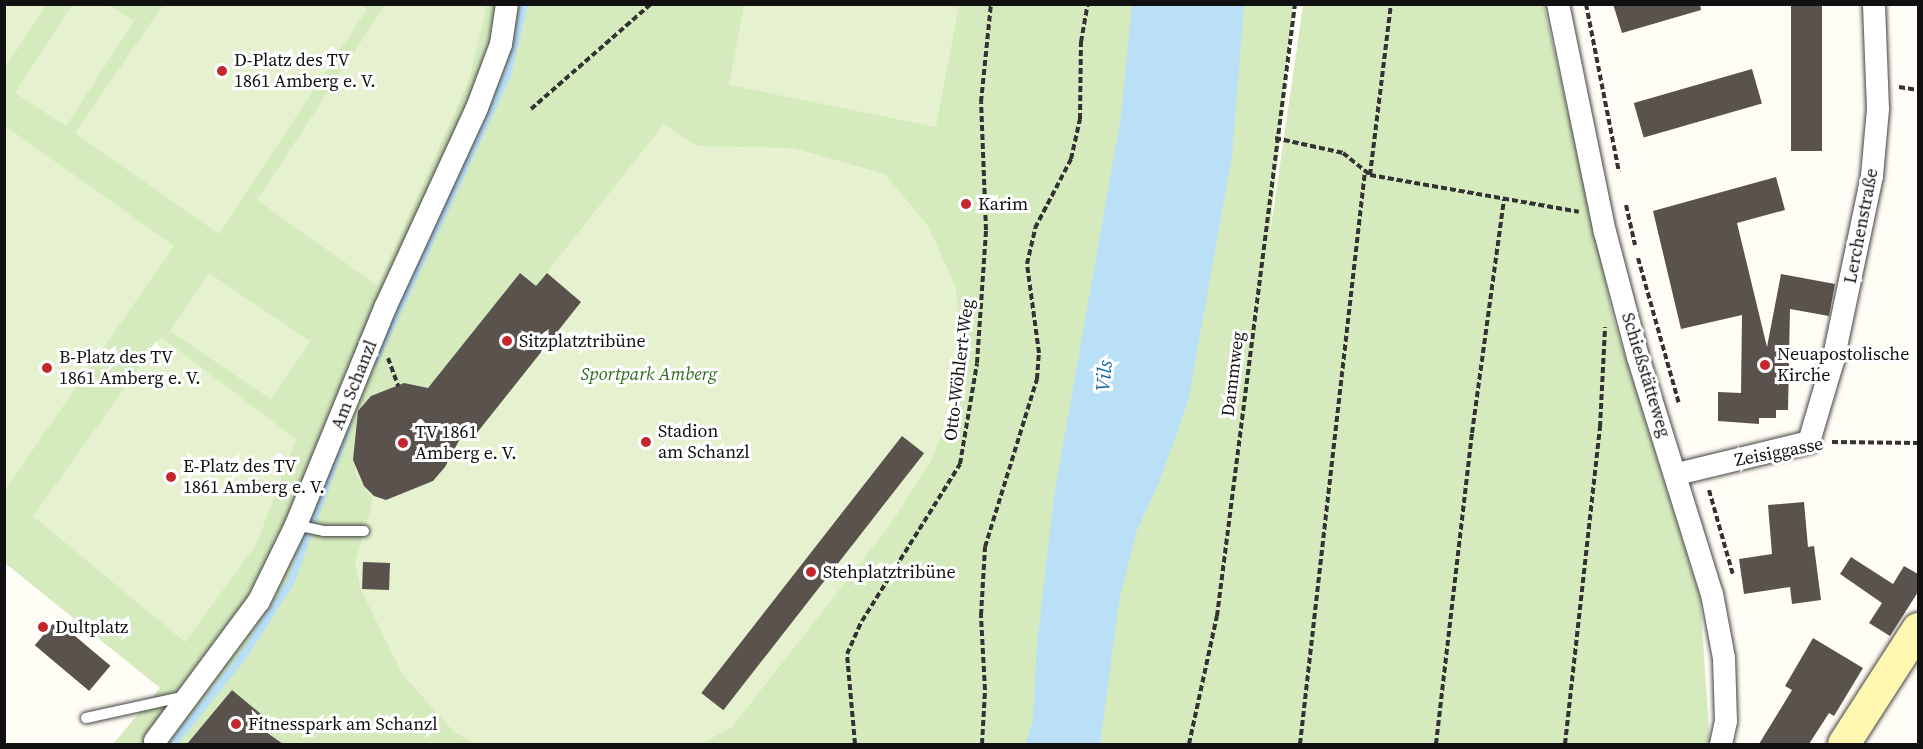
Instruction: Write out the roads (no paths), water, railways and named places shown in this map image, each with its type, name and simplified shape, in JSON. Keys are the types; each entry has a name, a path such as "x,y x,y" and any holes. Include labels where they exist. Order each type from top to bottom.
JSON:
{"main road":[{"path":"1844,744 1918,629"}],"street":[{"name":"Am Schanzl","path":"155,741 259,601 296,525 385,308 477,108 501,44 507,4"},
{"name":"Schießstätteweg","path":"1558,4 1608,243 1638,357 1677,474 1713,594 1724,658 1726,721 1721,744"},
{"name":"Lerchenstraße","path":"1809,442 1835,350 1872,176 1878,109 1879,40 1874,4"},
{"name":"Zeisiggasse","path":"1677,474 1809,442"}],"lane":[{"path":"296,525 324,531 364,531"},
{"path":"86,718 191,694"}],"water":[{"name":"Vils","path":"1132,5 1244,5 1232,156 1188,402 1158,485 1137,530 1120,596 1100,744 1026,744 1033,719 1037,643 1054,496 1121,116"}],"waterway":[{"path":"374,362 507,76 524,4"},
{"path":"173,744 245,653 291,581 347,428"}],"place":[{"name":"D-Platz des TV 1861 Amberg e. V.","path":"222,71"},
{"name":"Karim","path":"966,204"},
{"name":"Sitzplatztribüne","path":"507,341"},
{"name":"Neuapostolische Kirche","path":"1765,365"},
{"name":"B-Platz des TV 1861 Amberg e. V.","path":"47,368"},
{"name":"Stadion am Schanzl","path":"646,442"},
{"name":"TV 1861 Amberg e. V.","path":"403,443"},
{"name":"E-Platz des TV 1861 Amberg e. V.","path":"171,477"},
{"name":"Stehplatztribüne","path":"811,572"},
{"name":"Dultplatz","path":"43,627"},
{"name":"Fitnesspark am Schanzl","path":"236,724"}],"park label":[{"name":"Sportpark Amberg","path":"649,374"}]}
